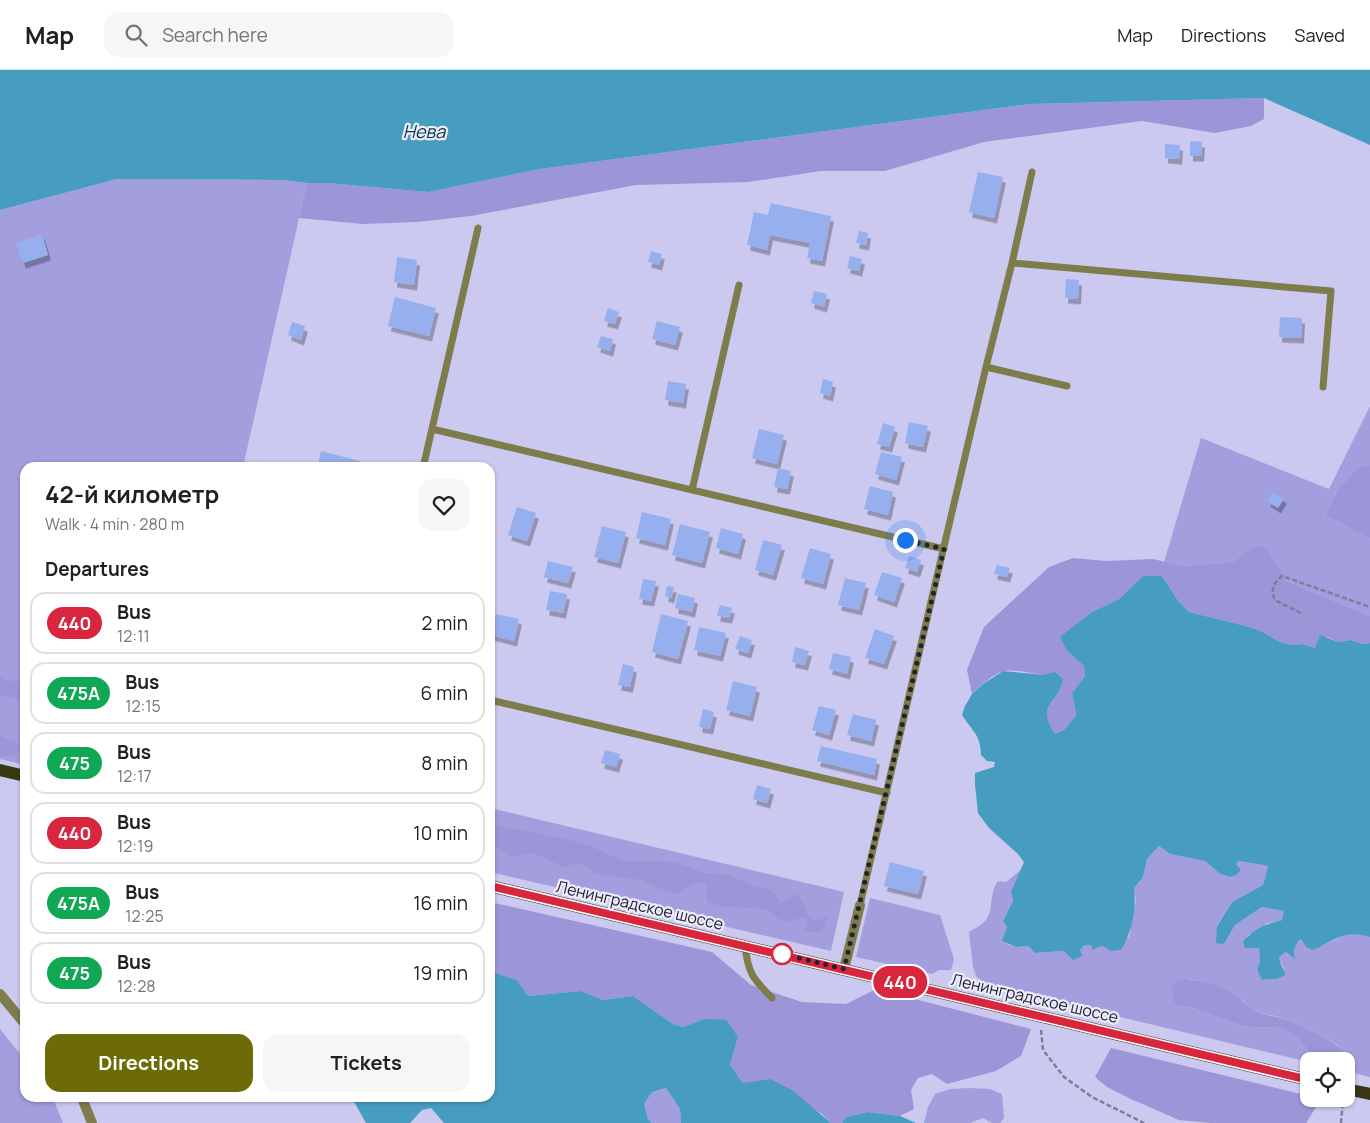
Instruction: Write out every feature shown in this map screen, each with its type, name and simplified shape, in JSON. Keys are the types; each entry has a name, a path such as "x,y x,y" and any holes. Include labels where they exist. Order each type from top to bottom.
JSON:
{"main road":[{"path":"0,770 20,775"},
{"name":"Ленинградское шоссе","path":"495,887 1300,1078"},
{"path":"1355,1091 1370,1094"}],"street":[{"path":"844,969 860,905"},
{"path":"0,994 20,1018"},
{"path":"84,1102 92,1123"}],"lane":[{"path":"860,905 1032,172"},
{"path":"424,462 478,228"},
{"path":"1012,262 1331,291 1323,387"},
{"path":"692,490 739,285"},
{"path":"986,367 1067,386"},
{"path":"432,429 944,549"},
{"path":"495,701 887,793"},
{"path":"745,946 747,963 754,980 772,998"}],"path":[{"path":"1301,612 1275,600 1272,594 1274,583 1282,576 1370,607"},
{"path":"1039,1016 1043,1050 1064,1077 1092,1098 1144,1123"},
{"path":"1341,1123 1343,1107"}],"shaded area":[{"path":"1264,98 1264,119 1251,126 1215,133 1142,121 984,142 885,171 821,171 748,182 636,185 471,216 417,222 363,224 299,218 307,183 428,192 540,169 1030,104"},
{"path":"117,179 282,180 307,183 244,462 20,462 20,764 0,759 0,210"},
{"path":"1370,406 1370,465 1357,468 1338,490 1325,515 1370,539 1370,616 1286,581 1251,549 1232,562 1181,566 1164,562 1201,438 1329,489"},
{"path":"1370,465 1370,539 1325,515 1338,490 1357,468"},
{"path":"1265,546 1286,581 1370,616 1370,643 1362,644 1351,640 1338,642 1327,637 1315,648 1303,644 1290,645 1246,626 1189,612 1179,602 1162,576 1143,576 1119,599 1092,612 1068,652 1084,666 1085,676 1072,693 1076,715 1064,730 1055,734 1047,716 1050,705 1061,688 1063,679 1009,670 991,677 972,694 967,670 984,627 1049,567 1073,558 1106,561 1153,559 1182,566 1232,562 1251,549"},
{"path":"0,677 8,681 20,680 20,699 0,695"},
{"path":"0,736 15,742 20,747 20,751 13,756 0,757"},
{"path":"495,809 844,892 831,951 495,873"},
{"path":"495,825 569,840 592,847 624,861 675,862 705,873 729,875 752,885 772,890 781,902 799,894 808,915 816,921 827,917 826,925 820,932 808,932 805,930 808,923 803,917 791,921 783,921 767,909 720,906 707,902 706,883 695,883 678,894 657,888 643,880 595,874 581,863 561,867 534,853 512,856 495,847"},
{"path":"1159,846 1170,854 1205,861 1219,873 1239,861 1268,866 1263,885 1232,902 1217,925 1224,944 1235,925 1262,907 1285,911 1282,920 1268,923 1247,936 1254,948 1259,948 1260,961 1257,970 1263,980 1277,979 1284,968 1279,957 1286,952 1295,958 1294,950 1301,939 1306,947 1321,946 1350,934 1370,937 1370,1077 1355,1073 1355,1052 1342,1052 1339,1046 1312,1031 1276,1016 1256,1011 1243,1000 1191,979 1177,1006 1196,1009 1241,1025 1285,1030 1298,1038 1308,1052 1300,1052 1300,1060 986,985 976,976 973,967 969,932 986,920 990,911 993,890 998,881 1006,882 1023,868 1011,892 1013,902 1003,921 1007,927 1007,944 1016,947 1028,946 1035,953 1080,950 1089,945 1113,944 1129,937 1136,901 1134,888 1143,877 1147,859"},
{"path":"870,898 940,915 954,959 951,970 939,970 932,974 856,957"},
{"path":"495,903 712,952 751,985 802,1002 846,1004 876,989 1031,1029 1021,1056 996,1071 947,1084 932,1074 918,1078 911,1090 914,1109 900,1116 868,1112 846,1117 842,1123 831,1123 821,1113 743,1083 730,1065 738,1037 704,1019 683,1027 673,1024 633,996 603,1000 581,991 528,996 517,980 495,973"},
{"path":"1179,979 1207,983 1222,988 1237,996 1258,1012 1286,1020 1320,1035 1339,1047 1342,1052 1308,1052 1298,1038 1285,1030 1232,1023 1196,1009 1177,1006 1173,999 1172,985"},
{"path":"0,1029 20,1054 20,1102 55,1102 63,1123 0,1123"},
{"path":"1111,1048 1300,1094 1300,1107 1316,1107 1306,1123 1211,1123 1179,1120 1107,1087 1095,1077"},
{"path":"666,1088 680,1109 681,1123 652,1123 648,1119 644,1104 652,1092"},
{"path":"950,1089 990,1089 1002,1094 1004,1118 1000,1123 992,1123 983,1118 970,1123 924,1123 928,1107 935,1094"}],"water":[{"name":"Нева","path":"0,70 1370,70 1370,145 1264,98 1030,104 540,169 428,192 282,180 117,179 0,210"},
{"path":"1143,576 1162,576 1179,602 1189,612 1246,626 1290,645 1303,644 1315,648 1320,635 1338,642 1351,640 1362,644 1370,643 1370,937 1353,934 1346,935 1313,950 1306,947 1301,939 1294,950 1295,959 1286,952 1279,957 1285,975 1277,979 1262,980 1257,970 1260,961 1259,948 1245,948 1243,942 1261,927 1282,920 1284,911 1262,907 1235,925 1224,944 1216,943 1217,926 1232,902 1263,885 1268,866 1239,861 1236,864 1241,870 1236,875 1230,877 1219,873 1205,861 1170,854 1159,846 1147,859 1143,877 1134,888 1133,920 1121,950 1110,951 1102,946 1093,950 1091,945 1084,946 1080,950 1082,956 1073,960 1064,951 1035,953 1028,946 1016,947 1002,941 1007,927 1003,921 1013,902 1011,892 1024,862 1018,854 989,828 978,813 975,773 994,767 995,762 987,761 981,755 978,738 962,715 965,706 972,694 1003,671 1044,675 1055,672 1063,679 1061,688 1050,705 1047,716 1055,734 1064,730 1076,715 1072,693 1085,676 1084,666 1068,652 1060,637 1092,612 1119,599"},
{"path":"495,973 517,980 528,996 581,991 603,1000 633,996 673,1024 683,1027 704,1019 726,1020 738,1037 730,1065 743,1083 770,1079 792,1090 831,1123 681,1123 680,1109 666,1088 652,1092 644,1104 648,1119 652,1123 444,1123 431,1108 422,1110 410,1123 366,1123 354,1102 495,1102"},
{"path":"868,1112 900,1116 916,1123 842,1123 846,1117"}],"building":[{"path":"1190,141 1202,142 1201,156 1190,156"},
{"path":"1165,144 1180,145 1179,159 1165,158"},
{"path":"978,172 1003,177 994,218 969,212"},
{"path":"771,203 831,216 822,261 807,258 810,243 770,235 767,250 747,245 754,212 768,215"},
{"path":"859,231 868,233 866,245 856,243"},
{"path":"42,234 48,255 23,263 16,243"},
{"path":"651,251 662,254 659,265 648,262"},
{"path":"850,256 862,259 859,271 847,268"},
{"path":"397,257 417,260 414,285 394,282"},
{"path":"1066,279 1079,280 1078,299 1065,298"},
{"path":"814,291 827,294 824,307 811,303"},
{"path":"395,297 436,308 429,336 388,326"},
{"path":"608,308 619,312 615,324 604,321"},
{"path":"1280,317 1302,318 1301,338 1279,337"},
{"path":"657,321 680,327 675,345 652,339"},
{"path":"292,322 305,326 301,340 288,335"},
{"path":"601,336 613,339 610,351 597,347"},
{"path":"823,379 833,382 830,396 820,393"},
{"path":"668,381 686,384 683,403 665,400"},
{"path":"909,422 928,426 923,447 905,443"},
{"path":"883,423 895,427 889,447 877,444"},
{"path":"759,429 784,435 777,464 752,458"},
{"path":"321,451 360,461 360,462 318,462"},
{"path":"881,452 902,457 896,480 875,474"},
{"path":"778,468 791,471 787,489 774,487"},
{"path":"870,486 893,492 888,515 864,509"},
{"path":"1273,492 1284,498 1278,508 1267,501"},
{"path":"517,507 536,513 527,541 508,535"},
{"path":"642,512 671,519 665,545 636,538"},
{"path":"680,524 710,532 702,563 672,555"},
{"path":"602,526 626,532 618,563 594,557"},
{"path":"721,528 743,534 738,554 716,548"},
{"path":"763,540 782,545 773,575 755,570"},
{"path":"810,548 831,554 823,584 801,578"},
{"path":"909,556 921,560 917,572 905,568"},
{"path":"548,561 573,567 568,583 544,577"},
{"path":"997,565 1010,568 1007,577 994,574"},
{"path":"882,572 902,578 894,602 874,595"},
{"path":"845,578 866,583 859,610 838,605"},
{"path":"643,579 656,581 651,601 639,599"},
{"path":"667,586 674,587 671,598 665,596"},
{"path":"550,591 567,594 563,613 546,610"},
{"path":"678,594 695,598 692,612 675,608"},
{"path":"720,605 732,608 729,618 717,616"},
{"path":"496,614 519,619 514,641 495,636"},
{"path":"661,614 688,621 678,659 652,652"},
{"path":"699,627 726,633 720,656 694,650"},
{"path":"875,629 894,636 884,664 865,658"},
{"path":"740,636 752,640 748,653 735,649"},
{"path":"795,647 809,651 805,665 792,662"},
{"path":"833,653 851,657 847,674 829,669"},
{"path":"623,664 634,667 630,687 618,685"},
{"path":"733,681 757,687 750,716 726,710"},
{"path":"819,706 836,710 829,735 812,730"},
{"path":"703,709 714,712 710,729 699,727"},
{"path":"853,714 876,720 871,741 847,735"},
{"path":"821,746 877,759 874,775 817,761"},
{"path":"605,750 620,754 616,767 601,763"},
{"path":"757,785 771,789 767,803 753,799"},
{"path":"890,862 924,871 918,894 884,886"}],"bus line":[{"name":"440","path":"495,887 1300,1078"}],"route":[{"path":"782,954 844,969 944,549 905,540"}]}
